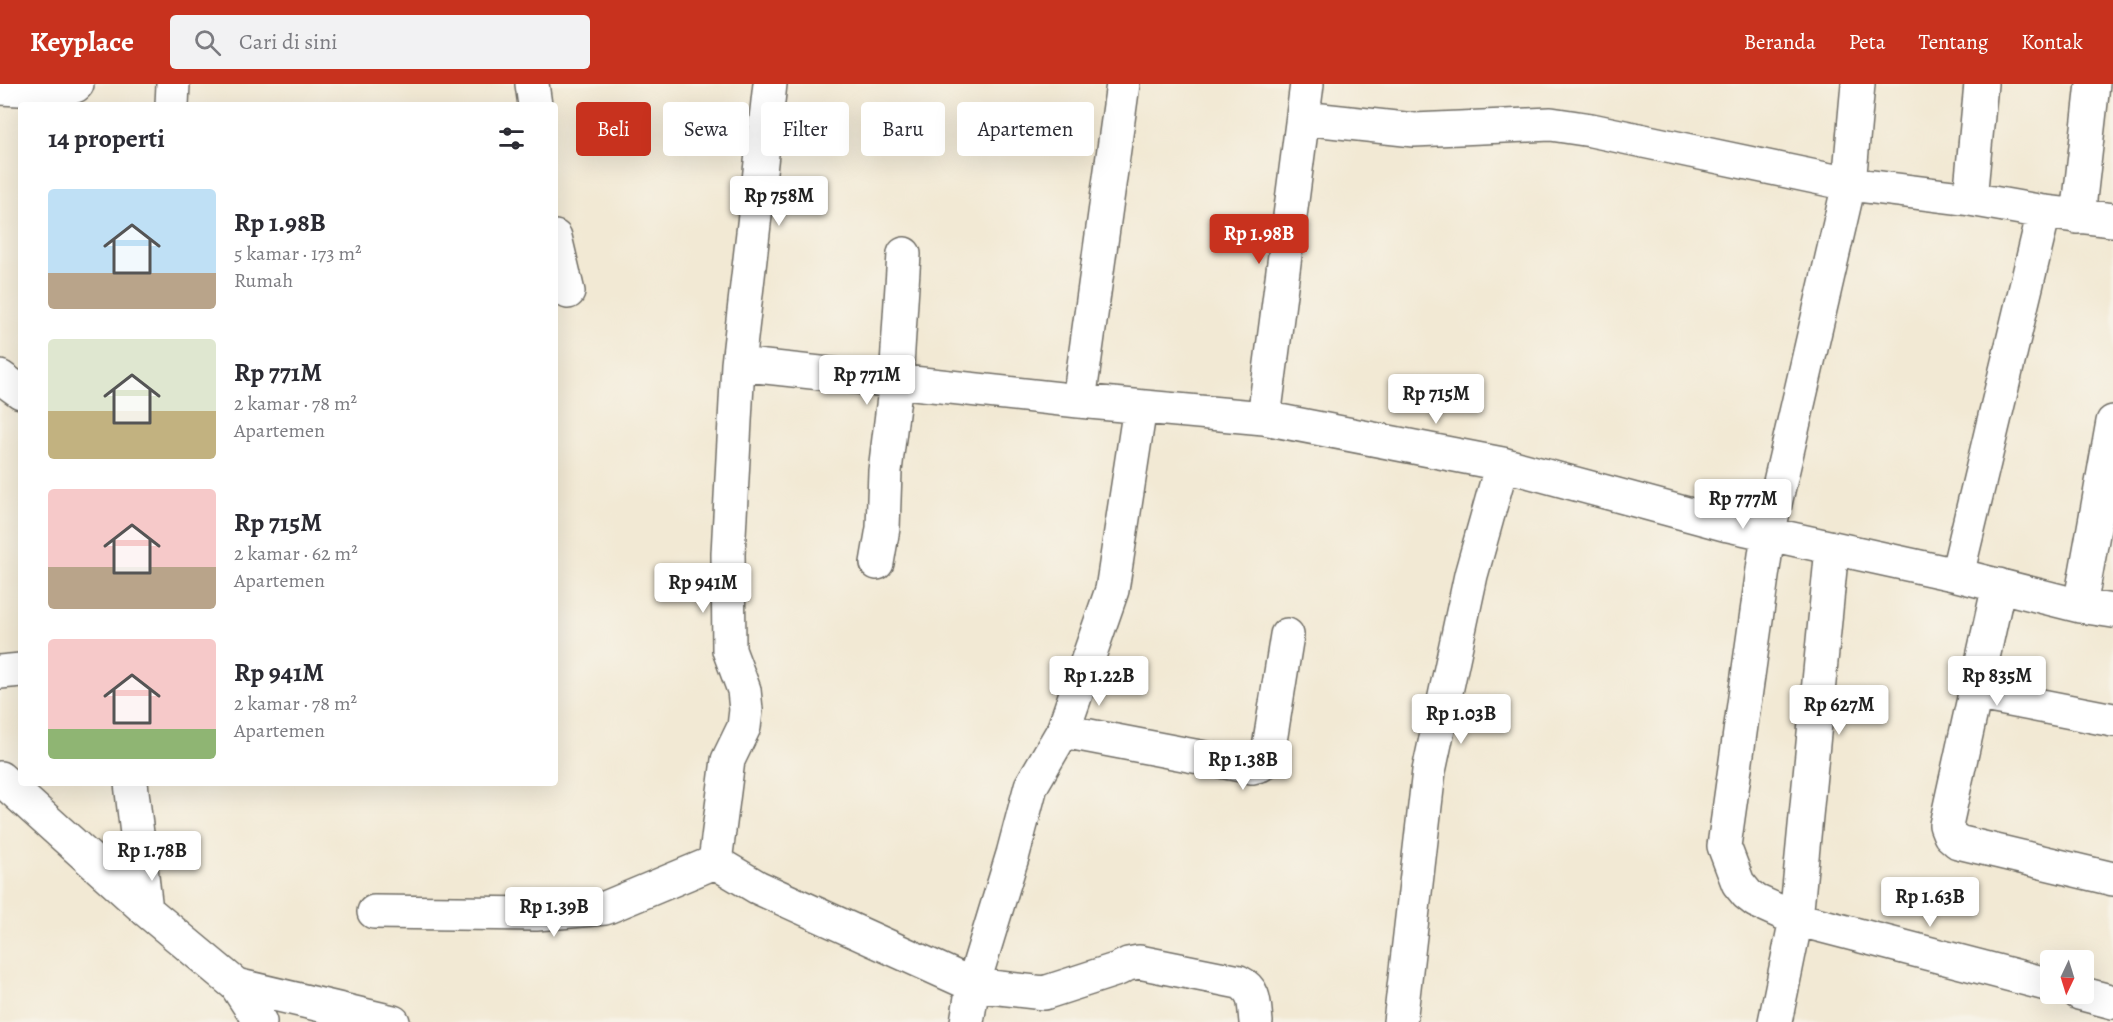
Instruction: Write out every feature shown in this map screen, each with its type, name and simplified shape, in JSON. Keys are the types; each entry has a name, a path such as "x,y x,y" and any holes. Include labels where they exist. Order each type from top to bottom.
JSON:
{"street":[{"path":"0,88 59,91 77,84"},
{"path":"172,84 172,102"},
{"path":"532,84 535,102"},
{"path":"715,862 728,760 744,727 746,710 744,690 729,650 728,554 738,364 770,84"},
{"path":"1079,402 1123,84"},
{"path":"1264,418 1307,84"},
{"path":"1858,84 1849,184 1768,534 1724,846 1738,883 1747,894 1756,901 1796,919 2040,983"},
{"path":"1970,199 1981,84"},
{"path":"2078,217 2093,84"},
{"path":"1303,118 1414,130 1551,124 1591,130 1849,184 2113,220"},
{"path":"1958,575 2044,212"},
{"path":"558,250 568,292"},
{"path":"877,563 883,528 885,471 896,381 904,254"},
{"path":"738,364 1079,402 1264,418 1502,464 1768,534 1958,575 2080,606 2113,611"},
{"path":"0,377 18,390"},
{"path":"967,1022 973,985 1031,786 1063,732 1112,590 1140,407"},
{"path":"2080,606 2113,422"},
{"path":"1400,1022 1429,771 1471,575 1502,464"},
{"path":"1775,1022 1796,919 1832,548"},
{"path":"1999,585 1946,825 1950,835 1958,842 2113,879"},
{"path":"1063,732 1252,767 1260,765 1267,760 1287,635"},
{"path":"0,672 18,670"},
{"path":"1974,693 2113,720"},
{"path":"0,778 146,910 236,985 260,1022"},
{"path":"131,786 146,910"},
{"path":"374,912 536,914 605,908 715,862"},
{"path":"715,862 757,887 973,985 1044,993 1139,962 1239,982 1247,986 1252,991 1256,1022"},
{"path":"236,985 393,1022"},
{"path":"2094,997 2113,1002"}]}
